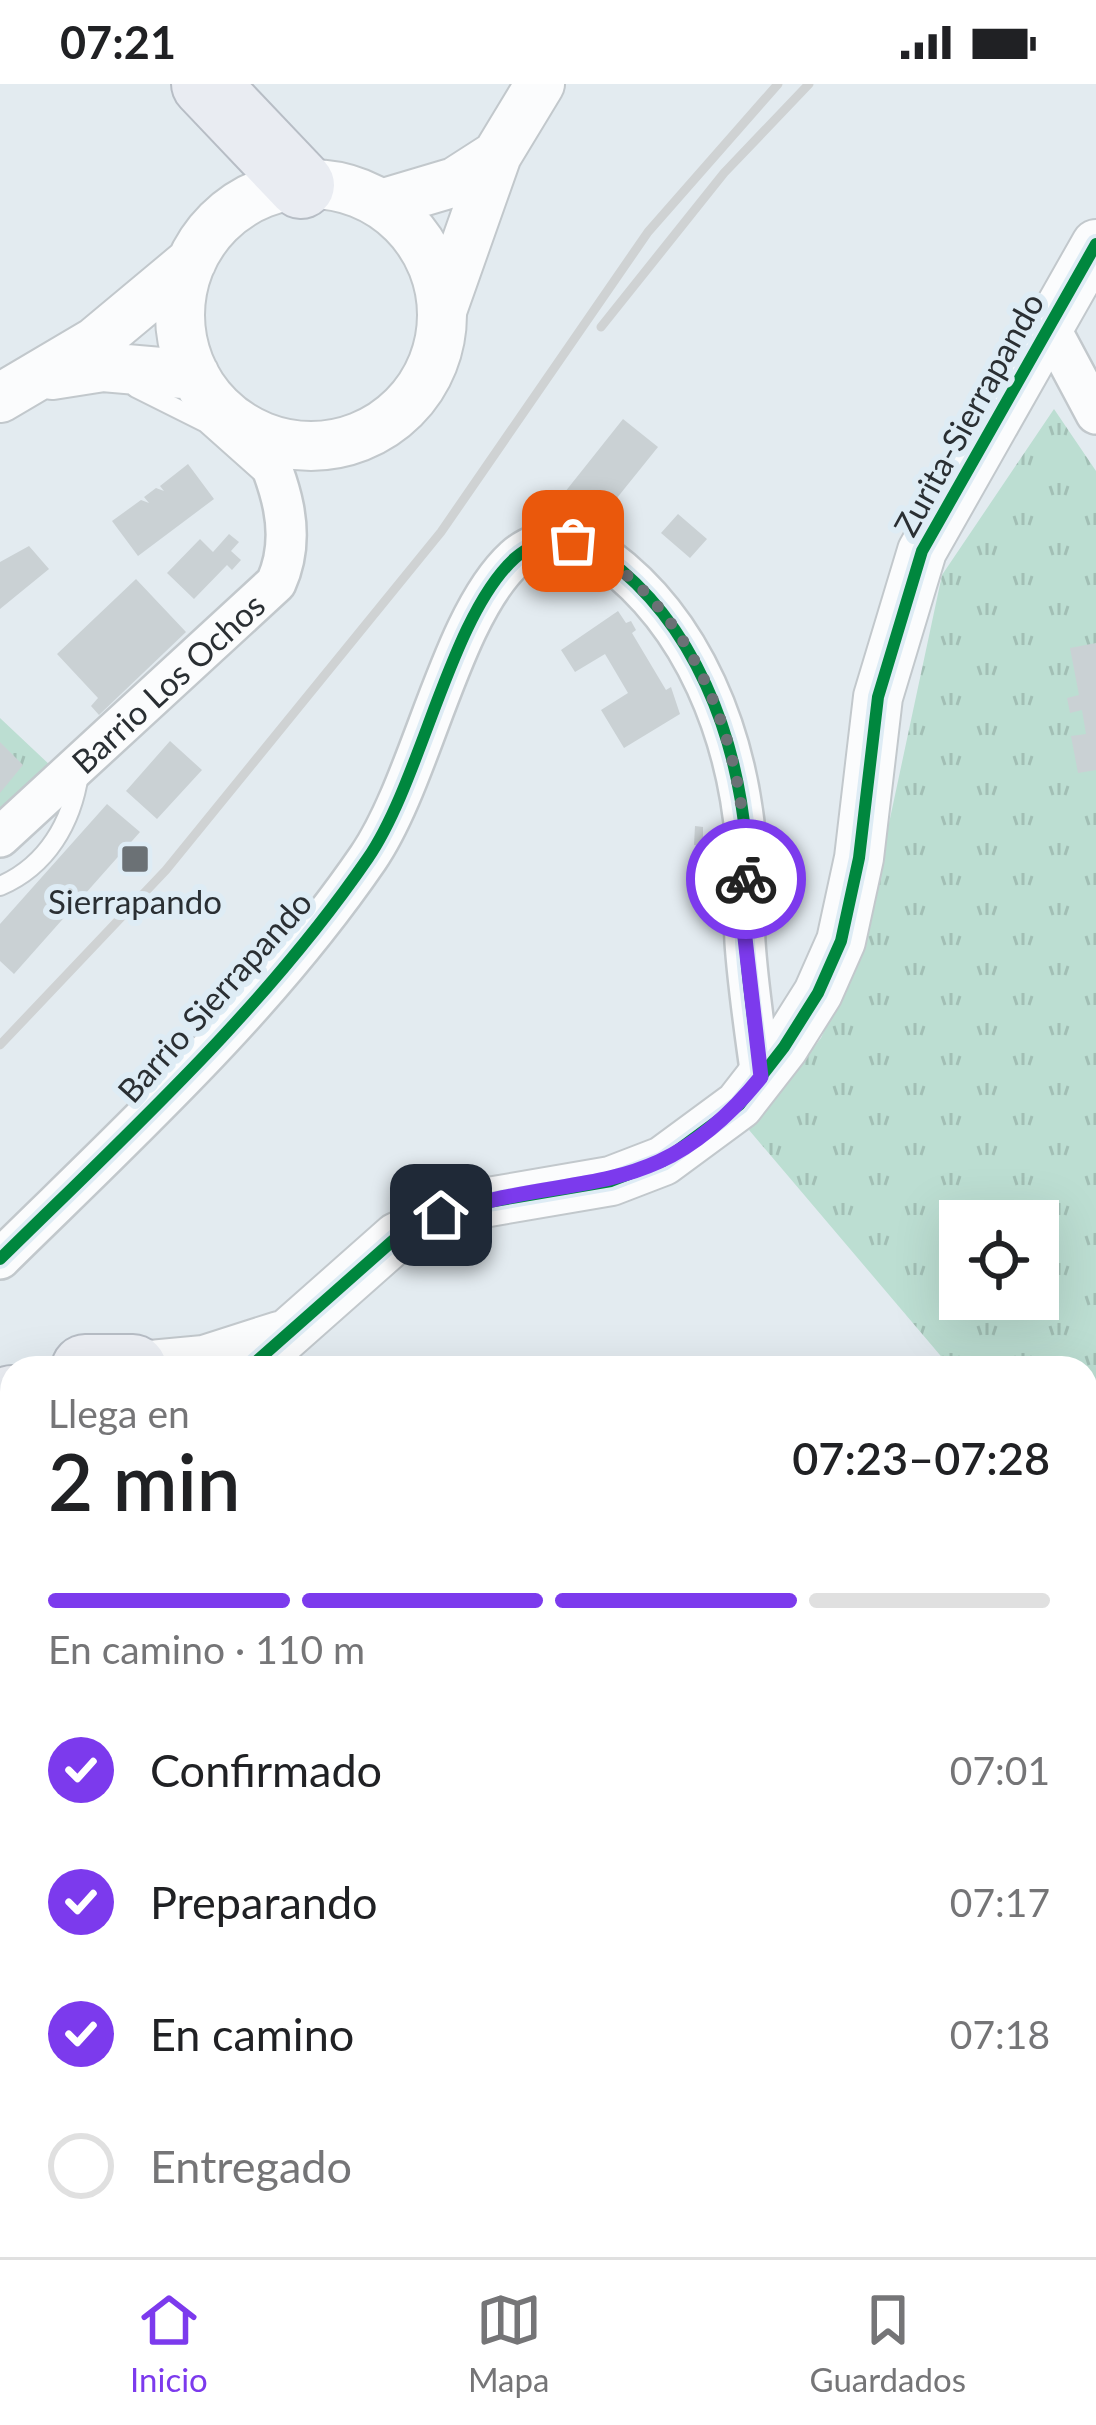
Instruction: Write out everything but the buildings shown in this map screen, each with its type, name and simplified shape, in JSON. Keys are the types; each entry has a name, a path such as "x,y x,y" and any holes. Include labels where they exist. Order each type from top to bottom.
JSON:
{"highway":[{"path":"205,84 248,136 301,184"}],"street":[{"path":"442,308 424,249 381,204 342,189 301,184 273,190 236,208 206,237 192,261 180,318 195,374 232,420 258,434 315,446 344,442 384,423 417,393 432,368 442,308 497,155 540,84"},
{"path":"381,204 419,197 497,155"},
{"name":"Zurita-Sierrapando","path":"211,1356 301,1344 367,1258 414,1227 465,1206 636,1173 713,1128 761,1077 804,1019 841,941 859,858 878,697 922,551 1096,244"},
{"path":"21,388 108,332 192,261"},
{"path":"1048,324 1096,414"},
{"path":"21,388 103,367 195,374"},
{"name":"Barrio Los Ochos","path":"0,837 276,583 286,549 285,506 258,434"},
{"name":"Barrio Sierrapando","path":"0,1259 263,991 335,904 397,806 471,626 497,579 515,558 553,541 573,541 631,577 704,680 727,728 740,785 746,848 745,938 761,1077"}],"lane":[{"path":"21,388 132,386 176,405 232,443 285,506"},
{"path":"0,886 26,872 66,827 80,764"}],"green space":[{"path":"1054,409 1096,471 1096,1356 941,1356 749,1130 821,1038 863,945 942,575"},
{"path":"0,718 52,767 0,819"}],"railway":[{"path":"0,1045 166,870 441,532 648,232 778,84"},
{"path":"601,327 724,173 809,84"}],"cycle path":[{"path":"263,1356 397,1237 465,1206 611,1181 663,1161 739,1105 784,1047 818,993 841,941 859,858 878,697 922,551 1096,244"},
{"path":"0,1259 194,1067 328,913 387,825 454,658 492,585 515,558 549,542 595,551 637,585 664,615 706,685 733,762 741,802 746,842 745,942 761,1077"}],"way so far":[{"path":"573,541 631,577 659,610 704,680 727,728 740,785 746,879"}],"place":[{"name":"Sierrapando","path":"135,859"}],"route":[{"path":"441,1215 488,1201 581,1188 636,1173 692,1144 739,1105 761,1077 745,938 746,879"}]}
